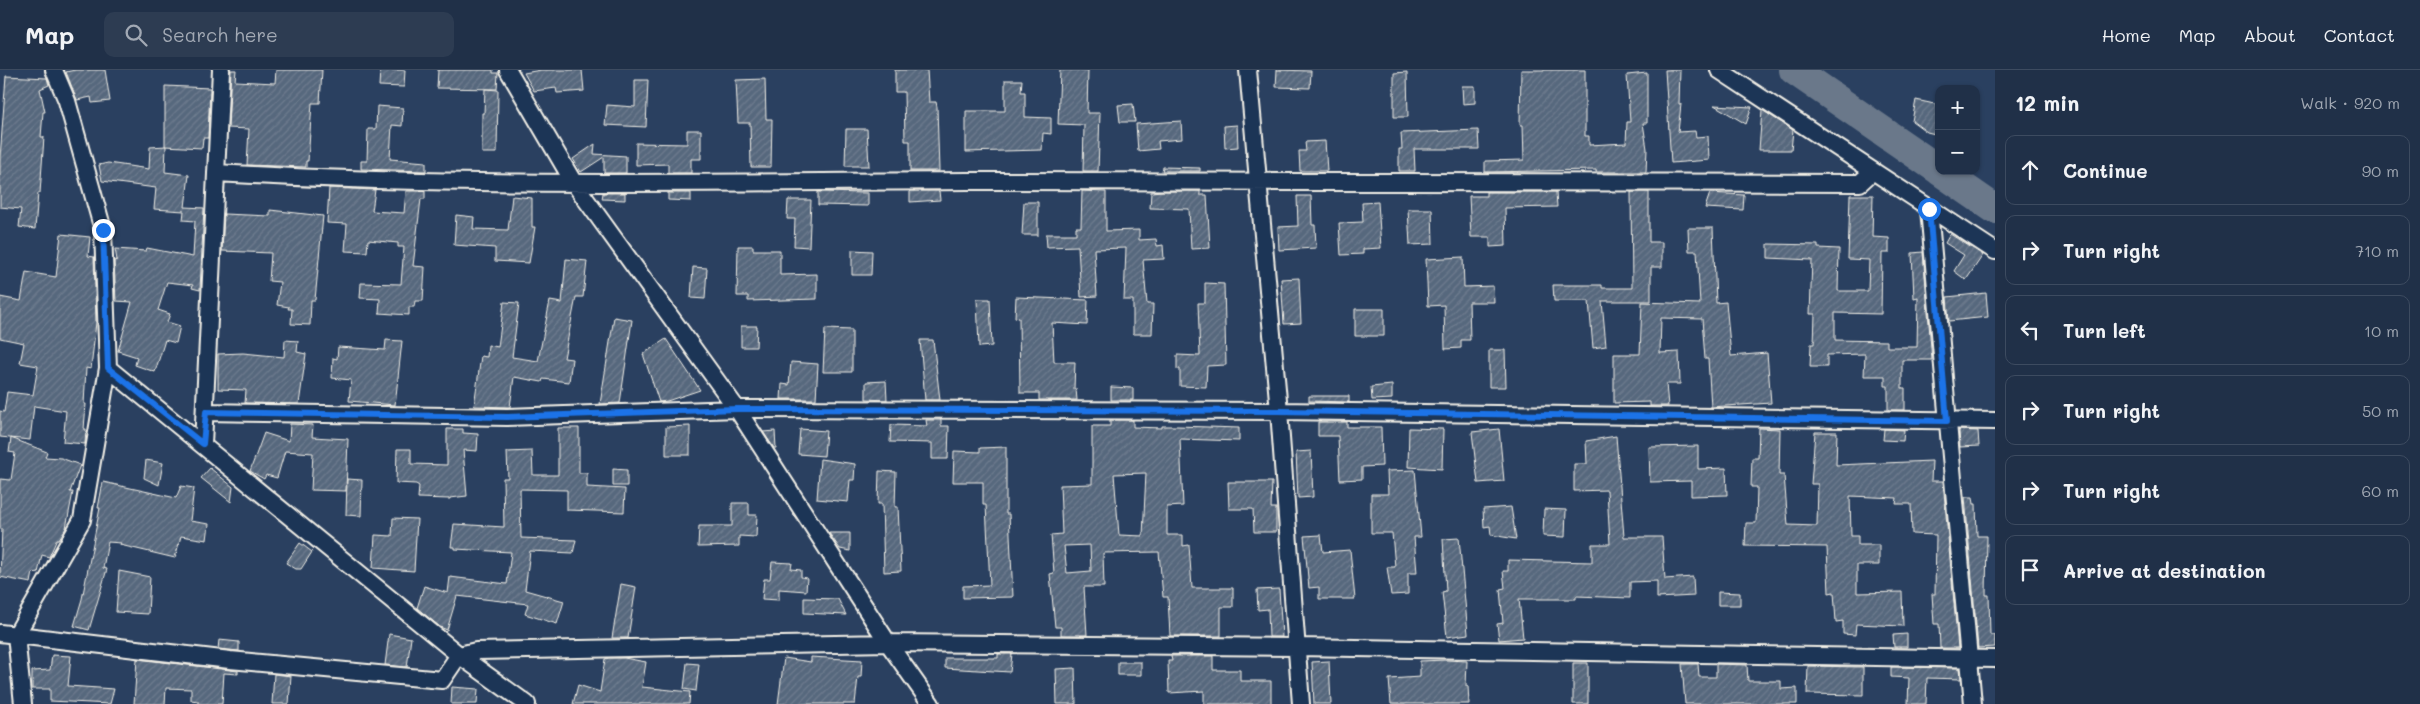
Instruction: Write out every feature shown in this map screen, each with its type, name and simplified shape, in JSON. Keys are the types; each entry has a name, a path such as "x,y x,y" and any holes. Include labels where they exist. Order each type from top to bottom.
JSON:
{"street":[{"path":"23,704 8,634 82,520 108,368 103,230 66,101 54,70"},
{"path":"203,444 221,70"},
{"path":"508,70 574,183 737,409 888,643 931,704"},
{"path":"1248,70 1279,411 1301,704"},
{"path":"1719,70 1995,251"},
{"path":"216,173 329,180 574,183 1258,180 1860,183 1872,171"},
{"path":"1929,209 1973,704"},
{"path":"108,368 460,655 527,704"},
{"path":"206,412 507,417 737,409 1279,411 1995,421"},
{"path":"8,634 230,660 442,680 460,655 476,651 888,643 1297,647 1995,659"}],"building":[{"path":"75,70 105,70 110,101 92,103 91,97 77,100 66,72"},
{"path":"231,70 236,70 235,81 275,83 276,70 322,70 320,103 312,103 306,167 247,165 249,129 228,128"},
{"path":"380,70 405,70 404,87 379,86"},
{"path":"438,70 493,70 493,73 498,73 497,89 437,88"},
{"path":"541,70 582,70 584,91 557,93 556,88 534,91 524,73"},
{"path":"895,70 927,70 929,102 936,102 937,107 939,171 910,171 910,141 905,141 904,92 895,92"},
{"path":"1060,70 1088,70 1087,113 1100,113 1098,171 1083,171 1084,125 1058,124"},
{"path":"1277,70 1311,71 1310,88 1276,87"},
{"path":"1521,70 1585,70 1585,136 1589,136 1589,145 1626,143 1627,122 1630,122 1627,75 1647,73 1647,123 1643,123 1647,149 1646,172 1596,172 1596,170 1485,172 1485,161 1524,160 1523,125 1520,125"},
{"path":"1665,70 1680,70 1679,104 1681,104 1678,132 1695,131 1696,137 1708,136 1709,160 1671,163"},
{"path":"1407,72 1408,117 1394,117 1394,73"},
{"path":"6,76 47,78 49,85 40,89 45,112 43,112 41,137 44,137 35,229 19,227 21,209 0,207 0,158"},
{"path":"765,79 766,119 772,119 771,167 751,167 750,123 738,123 736,80"},
{"path":"635,80 648,80 646,127 605,125 607,105 635,107"},
{"path":"1005,80 1022,80 1021,92 1025,92 1025,117 1051,118 1051,134 1043,133 1042,150 966,152 966,111 1005,111"},
{"path":"165,86 210,88 208,138 203,138 202,148 165,146"},
{"path":"1462,86 1475,86 1475,103 1463,104"},
{"path":"485,89 498,90 497,153 482,153 482,113 484,113"},
{"path":"1916,100 1935,104 1935,134 1927,132 1912,121"},
{"path":"1133,104 1135,122 1120,122 1118,105"},
{"path":"1714,105 1752,107 1746,124"},
{"path":"377,106 403,108 402,126 392,125 390,159 426,162 426,171 361,169 361,161 367,161 368,129 376,129"},
{"path":"1762,110 1793,130 1791,150 1759,150"},
{"path":"1181,121 1182,139 1158,141 1159,149 1138,151 1136,124"},
{"path":"1237,125 1238,147 1225,148 1224,126"},
{"path":"846,129 867,129 869,166 845,166"},
{"path":"687,130 701,130 701,159 691,159 691,173 668,173 668,164 636,165 636,143 687,144"},
{"path":"1478,130 1479,149 1414,149 1415,171 1399,171 1399,149 1402,149 1401,133"},
{"path":"1325,141 1327,171 1300,171 1299,151 1306,151 1305,142"},
{"path":"595,144 594,154 626,156 626,173 604,173 604,157 581,172 573,159"},
{"path":"166,146 165,172 189,175 185,207 204,208 200,290 192,288 193,285 167,282 158,310 170,314 167,322 180,326 176,343 165,340 155,372 135,365 137,357 118,351 132,302 116,301 114,261 117,260 115,249 146,251 147,248 193,257 195,221 183,220 184,211 154,209 156,188 102,181 99,165 108,163 149,169 150,147"},
{"path":"1163,167 1200,168 1200,171 1162,171"},
{"path":"329,188 375,190 372,211 404,213 406,191 425,191 425,199 421,199 413,266 425,267 423,301 415,301 414,307 409,307 409,315 379,313 380,299 360,298 361,283 401,284 404,247 398,247 398,243 368,240 367,252 345,251 347,224 327,223"},
{"path":"910,191 939,191 940,200 910,202"},
{"path":"1082,191 1106,192 1106,231 1139,230 1139,240 1156,239 1157,246 1163,245 1164,259 1143,260 1147,304 1153,304 1152,334 1133,334 1133,300 1124,300 1126,248 1094,249 1097,296 1081,297 1078,246 1047,247 1046,234 1076,234 1076,227 1081,227"},
{"path":"1200,191 1200,195 1207,195 1210,248 1191,249 1189,209 1150,208 1151,192"},
{"path":"818,192 868,193 868,206 818,205"},
{"path":"1486,192 1556,192 1557,207 1505,208 1506,246 1490,247 1490,237 1471,237 1469,196 1486,196"},
{"path":"1631,192 1649,192 1649,242 1662,242 1662,267 1651,267 1651,301 1602,301 1606,346 1593,348 1589,301 1554,301 1553,285 1602,285 1602,288 1632,288"},
{"path":"603,193 625,193 625,200 602,199"},
{"path":"668,193 691,193 691,201 668,200"},
{"path":"1710,193 1744,195 1743,210 1705,208"},
{"path":"1850,195 1873,195 1872,237 1889,238 1889,253 1882,253 1881,314 1835,313 1835,340 1887,341 1887,347 1917,347 1918,297 1914,298 1912,253 1923,252 1932,360 1902,360 1902,388 1905,388 1905,410 1888,410 1888,386 1885,386 1885,376 1864,376 1865,354 1827,355 1827,367 1810,367 1811,344 1814,344 1815,314 1810,314 1812,260 1768,258 1768,244 1818,245 1818,248 1839,249 1838,291 1868,291 1869,260 1848,259"},
{"path":"512,196 532,198 532,227 535,227 529,263 495,261 495,248 454,245 456,215 474,217 473,229 508,230"},
{"path":"1297,196 1311,196 1312,225 1315,225 1316,248 1279,250 1278,227 1298,226"},
{"path":"788,200 811,200 809,247 794,246 795,219 787,219"},
{"path":"1024,202 1038,202 1038,235 1022,235"},
{"path":"1378,202 1381,248 1363,249 1363,254 1341,255 1339,223 1363,222 1362,203"},
{"path":"1408,209 1432,209 1433,244 1410,245"},
{"path":"270,210 323,216 315,300 311,300 310,325 291,324 292,309 277,305 280,282 269,281 271,253 222,251 224,214 270,216"},
{"path":"1688,228 1713,228 1716,303 1726,302 1731,356 1767,353 1771,403 1711,407 1708,359 1705,359 1702,319 1661,318 1660,353 1679,352 1680,384 1666,384 1668,406 1650,406 1650,402 1614,403 1614,354 1640,354 1642,302 1700,304 1697,251 1689,251"},
{"path":"61,234 90,237 88,256 94,257 96,322 91,369 86,368 84,404 86,404 85,444 63,442 66,411 34,406 30,440 0,437 0,411 4,412 7,392 33,395 38,366 20,363 24,343 0,338 0,297 21,301 26,272 56,277"},
{"path":"1950,234 1983,255 1966,280 1954,271 1964,255 1945,243"},
{"path":"738,246 753,246 753,250 780,250 780,275 817,274 817,299 748,301 748,296 737,296"},
{"path":"852,250 872,251 871,275 852,275"},
{"path":"1463,257 1464,287 1493,286 1494,302 1469,302 1470,340 1461,340 1461,348 1445,349 1444,305 1428,306 1426,259"},
{"path":"566,259 587,261 583,297 576,297 564,358 572,359 569,382 543,379 542,382 514,377 510,407 474,406 481,356 487,357 488,345 498,347 504,302 519,303 512,357 538,361 550,301 562,303"},
{"path":"693,267 707,268 705,299 691,298"},
{"path":"1299,278 1301,323 1284,324 1281,279"},
{"path":"1205,283 1224,284 1226,365 1207,366 1206,387 1180,386 1180,369 1177,369 1177,355 1200,356 1198,303 1205,303"},
{"path":"1986,293 1988,317 1949,321 1947,297"},
{"path":"1016,297 1088,300 1087,325 1052,323 1054,362 1075,362 1074,389 1076,389 1077,400 1039,400 1039,393 1020,393 1019,318 1015,317"},
{"path":"977,299 990,299 992,346 979,347"},
{"path":"1355,309 1384,309 1384,336 1355,336"},
{"path":"614,317 632,320 620,403 600,404"},
{"path":"741,326 757,326 756,347 741,347"},
{"path":"825,329 852,330 852,372 823,372"},
{"path":"666,339 700,390 659,402 643,354"},
{"path":"285,340 298,341 297,352 306,354 299,404 245,403 246,390 218,389 218,354 243,353 284,357"},
{"path":"386,340 402,341 395,405 349,401 351,380 332,378 333,358 337,359 338,347 385,350"},
{"path":"920,340 933,340 940,400 925,400"},
{"path":"1489,350 1505,350 1506,387 1489,387"},
{"path":"791,362 818,364 816,399 781,399 782,384 789,385"},
{"path":"886,381 887,400 866,399 866,382"},
{"path":"1392,385 1392,399 1372,400 1371,387"},
{"path":"1111,387 1133,388 1133,400 1111,400"},
{"path":"1309,396 1349,396 1349,402 1309,401"},
{"path":"926,420 941,420 941,426 949,426 948,459 932,459 932,443 890,442 891,425 927,426"},
{"path":"1110,420 1133,420 1133,427 1239,428 1239,441 1180,439 1183,506 1167,507 1167,535 1183,535 1183,546 1189,545 1192,588 1233,588 1233,607 1221,607 1221,636 1170,636 1168,597 1163,597 1159,552 1103,553 1104,587 1084,587 1087,635 1061,635 1061,627 1055,627 1050,574 1054,573 1051,535 1062,534 1060,485 1092,484 1092,426 1110,426","holes":["1146,473 1143,536 1119,535 1114,474","1090,545 1091,571 1067,573 1064,546"]},
{"path":"1318,422 1347,422 1347,427 1381,427 1382,466 1362,467 1362,479 1340,480 1338,436 1318,436"},
{"path":"290,424 313,425 312,437 348,439 346,491 311,490 313,453 285,451 277,478 266,475 264,479 250,471 264,433 289,441"},
{"path":"690,426 690,455 666,455 666,427"},
{"path":"558,428 579,428 579,473 587,473 587,487 625,489 624,512 567,510 567,490 520,489 521,538 576,540 573,553 530,551 525,590 564,601 557,624 525,614 528,604 457,596 447,630 440,627 417,608 424,586 448,593 450,577 507,584 511,552 455,549 455,547 451,547 454,524 504,527 503,478 508,478 507,452 532,451 533,475 558,475"},
{"path":"1409,428 1443,429 1442,469 1408,467"},
{"path":"1759,428 1780,429 1779,475 1784,475 1788,525 1817,526 1818,484 1811,484 1815,432 1837,432 1836,465 1932,461 1931,481 1943,481 1958,648 1940,648 1939,624 1934,624 1932,594 1935,594 1936,535 1912,534 1911,504 1896,504 1897,498 1850,496 1851,536 1858,536 1858,545 1879,545 1879,565 1857,565 1857,593 1902,592 1903,626 1856,624 1855,635 1843,634 1843,621 1836,622 1834,592 1829,593 1827,547 1745,546 1746,523 1756,523 1757,487 1751,487 1752,458 1758,458"},
{"path":"447,429 463,429 463,433 478,434 477,451 463,450 467,496 450,499 418,498 419,486 416,484 396,483 397,449 411,449 411,464 447,465"},
{"path":"800,429 826,431 824,456 798,454"},
{"path":"1499,429 1504,481 1478,483 1472,432"},
{"path":"1884,429 1904,430 1903,441 1883,440"},
{"path":"1959,430 1978,431 1979,446 1960,447"},
{"path":"775,431 776,448 774,448 763,432"},
{"path":"1616,436 1624,537 1662,537 1665,579 1693,577 1694,596 1657,598 1657,581 1630,582 1630,598 1576,596 1576,599 1519,599 1523,638 1499,640 1497,624 1503,623 1500,589 1505,588 1503,571 1508,571 1508,560 1592,562 1592,544 1610,544 1607,490 1574,491 1574,464 1587,464 1586,441"},
{"path":"11,438 47,452 45,457 61,458 80,465 70,492 73,492 66,528 59,539 57,539 49,557 42,555 38,573 33,572 31,583 0,577 2,529 0,529 0,479 11,480 15,453 9,452"},
{"path":"1698,446 1698,469 1726,468 1727,495 1691,496 1691,481 1650,482 1649,447"},
{"path":"1006,447 1006,514 1009,514 1013,597 963,598 963,586 990,585 986,505 983,505 983,482 953,482 954,451 980,452 980,448"},
{"path":"1311,451 1313,497 1298,498 1296,452"},
{"path":"820,459 855,464 854,480 850,480 848,502 817,499"},
{"path":"146,460 163,463 159,485 144,478"},
{"path":"210,468 233,487 231,502 201,478"},
{"path":"613,469 627,470 627,486 613,486"},
{"path":"1415,470 1421,537 1414,537 1417,573 1408,573 1408,594 1391,595 1387,567 1395,567 1392,533 1371,533 1371,494 1388,494 1387,471"},
{"path":"879,471 896,472 895,507 898,507 901,571 884,572 882,504 878,504"},
{"path":"347,479 362,480 361,516 346,515"},
{"path":"103,482 176,498 181,486 194,488 190,521 209,524 207,540 181,536 175,558 120,545 121,543 108,542 103,568 107,569 89,630 74,626 82,599 100,508 98,508"},
{"path":"1228,482 1272,482 1271,508 1276,508 1276,532 1254,532 1253,509 1229,509"},
{"path":"1965,497 1973,497 1974,504 1976,504 1977,536 1987,536 1986,595 1989,595 1990,635 1995,635 1995,647 1978,648"},
{"path":"732,503 749,503 749,515 757,515 756,537 739,536 739,546 698,547 699,526 732,526"},
{"path":"1511,507 1516,539 1491,535 1490,526 1484,527 1483,509"},
{"path":"1544,509 1566,510 1565,537 1543,536"},
{"path":"393,518 417,519 414,571 373,568 375,535 392,536"},
{"path":"829,533 850,533 850,551 840,549"},
{"path":"1321,535 1323,552 1350,550 1355,599 1319,599 1319,587 1309,588 1304,536"},
{"path":"1459,538 1468,634 1447,637 1442,592 1446,591 1443,539"},
{"path":"300,543 312,552 301,569 296,569 286,563"},
{"path":"772,562 792,563 791,569 801,570 801,577 807,578 806,591 779,589 779,600 762,599 764,579 770,579"},
{"path":"119,571 150,577 148,614 116,612"},
{"path":"621,584 636,587 628,638 612,638"},
{"path":"1279,589 1282,637 1269,637 1268,609 1258,610 1257,590"},
{"path":"1718,592 1740,593 1740,605 1718,605"},
{"path":"804,598 838,599 846,615 804,613"},
{"path":"389,634 411,638 407,667 385,665"},
{"path":"1907,634 1907,647 1894,647 1893,635"},
{"path":"219,640 239,642 239,651 218,649"},
{"path":"998,654 1012,654 1010,672 945,668 945,658 998,658"},
{"path":"52,655 71,656 68,686 114,689 110,704 50,701 50,689 32,689 32,671 50,670"},
{"path":"1171,656 1213,656 1213,670 1240,670 1240,681 1271,681 1271,704 1204,704 1204,691 1169,693 1168,661 1172,661"},
{"path":"811,657 862,660 861,677 858,677 855,704 778,704 784,658 811,662"},
{"path":"624,658 646,662 642,687 690,692 689,704 573,704 578,685 600,692 605,659"},
{"path":"137,659 238,671 238,674 224,673 222,704 198,704 198,701 191,700 191,689 166,688 165,704 134,704"},
{"path":"1329,661 1331,704 1314,704 1312,662"},
{"path":"1420,661 1467,661 1466,686 1468,686 1469,704 1391,704 1389,679 1420,677"},
{"path":"1118,662 1141,662 1141,675 1118,675"},
{"path":"687,663 699,664 696,691 684,689"},
{"path":"1573,663 1588,663 1588,704 1573,704"},
{"path":"1682,664 1698,664 1699,677 1716,677 1716,664 1747,665 1748,681 1781,681 1781,689 1797,688 1797,704 1685,704"},
{"path":"1808,666 1863,667 1863,695 1807,694"},
{"path":"1891,667 1960,668 1961,679 1927,678 1926,704 1908,704 1909,678 1891,677"},
{"path":"1075,668 1076,704 1057,704 1056,669"},
{"path":"274,674 291,676 289,704 272,704"},
{"path":"452,687 478,689 477,704 451,704"}],"waterway":[{"path":"1794,70 1935,167"},
{"path":"1946,175 1995,209"}],"route":[{"path":"103,230 108,368 203,444 206,412 507,417 737,409 1279,411 1947,421 1929,209"}]}
